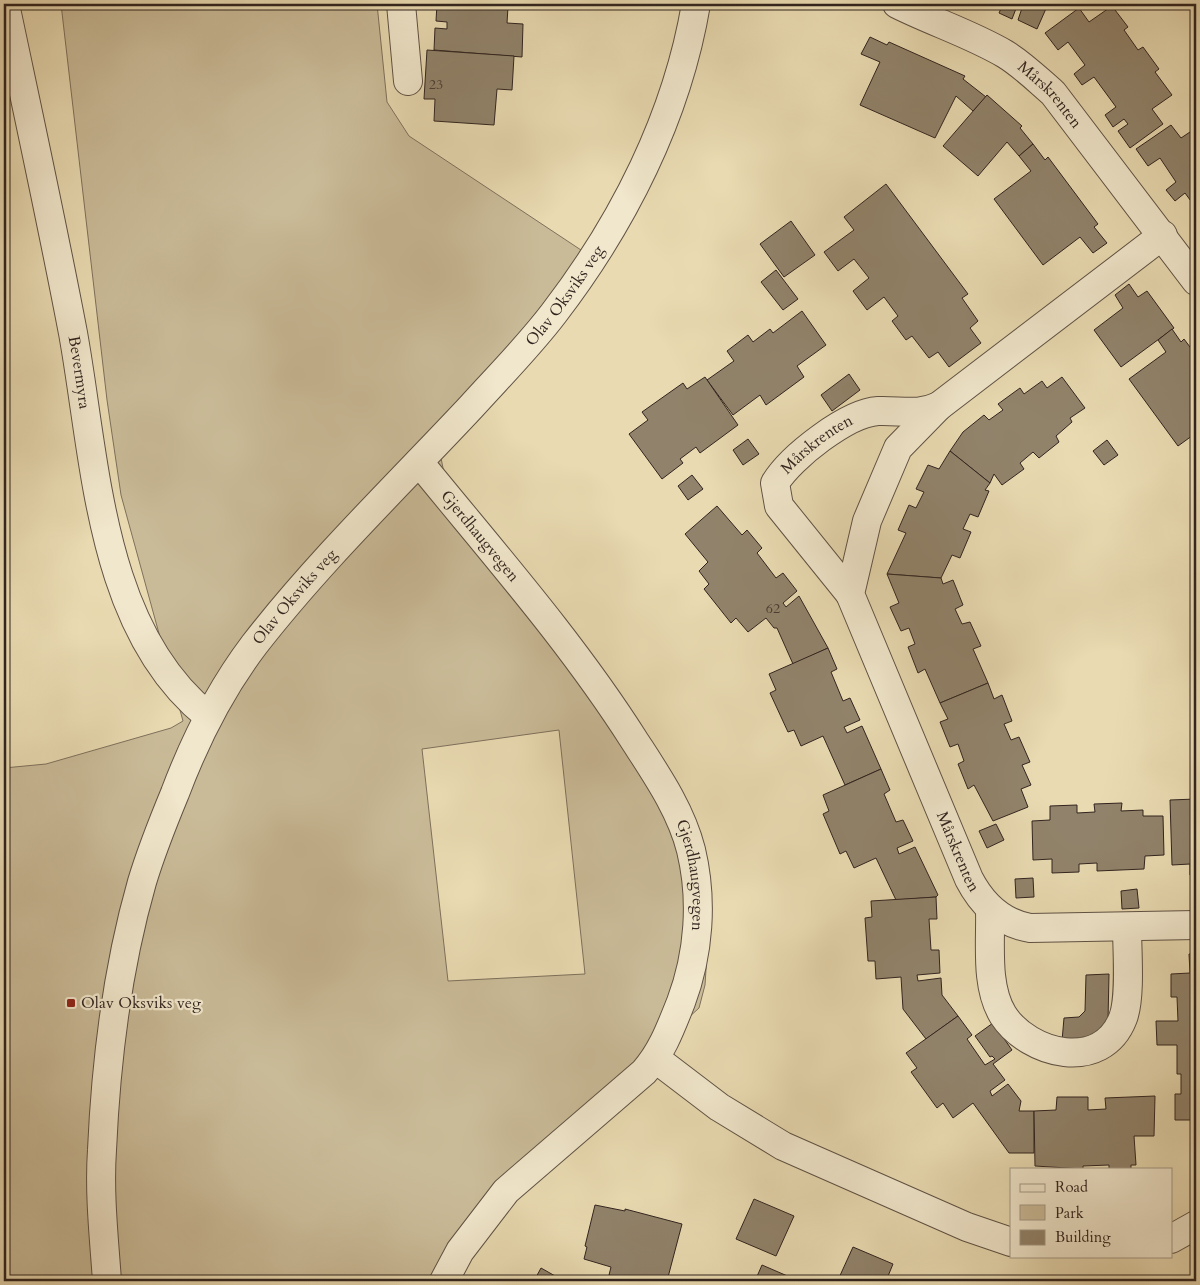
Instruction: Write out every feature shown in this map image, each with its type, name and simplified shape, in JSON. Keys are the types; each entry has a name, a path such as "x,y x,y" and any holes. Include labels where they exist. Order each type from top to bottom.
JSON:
{"street":[{"name":"Bevermyra","path":"4,4 73,335 103,513 119,576 151,652 186,698 208,716"},
{"path":"401,4 408,81"},
{"name":"Olav Oksviks veg","path":"107,1281 101,1153 111,1035 119,987 143,880 184,768 208,716 253,646 317,572 503,373 553,315 602,244 640,175 661,127 690,39 696,4"},
{"name":"Mårskrenten","path":"897,4 979,40 1007,55 1031,73 1053,94 1163,235 1196,281"},
{"name":"Mårskrenten","path":"850,594 867,521 898,448 939,406 1163,235"},
{"name":"Mårskrenten","path":"939,406 918,413 878,411 859,415 827,435 790,464 775,483 779,506 850,594 969,879 990,910 1018,926 1030,928 1196,925"},
{"name":"Gjerdhaugvegen","path":"419,462 478,531 609,700 678,813 692,858 697,886 698,918 693,957 685,992 671,1029 656,1059 644,1072 506,1191 471,1236 444,1281"},
{"path":"990,910 992,985 1002,1014 1018,1032 1037,1045 1057,1051 1081,1052 1098,1048 1111,1038 1123,1017 1126,994 1128,926"},
{"path":"656,1059 719,1107 783,1146 967,1227 1010,1242"},
{"path":"1172,1238 1196,1225"}],"green space":[{"path":"61,4 377,4 387,102 409,136 584,252 437,438 443,468 443,492 691,835 709,871 710,907 705,985 699,1008 522,1171 428,1281 4,1281 4,768 46,764 171,728 183,721 121,495 107,400","holes":["559,730 585,974 448,981 422,749"]}],"building":[{"path":"437,4 508,7 507,23 523,24 522,57 434,50 435,28 447,29 447,22 436,21"},
{"path":"466,4 531,4 530,8"},
{"path":"1003,4 1048,4 1037,29 1018,20 1022,8 1017,6 1012,19 999,13"},
{"path":"1112,6 1128,27 1124,30 1138,50 1143,47 1159,69 1155,72 1172,95 1152,109 1163,124 1130,148 1118,131 1128,124 1124,119 1113,127 1105,115 1116,107 1094,77 1082,85 1074,74 1085,65 1068,42 1058,50 1045,33 1079,8 1089,22"},
{"path":"870,37 887,45 889,42 965,76 963,79 986,97 973,111 956,96 935,138 860,105 880,62 861,54"},
{"path":"427,50 514,56 512,90 497,89 494,125 434,121 435,99 424,99"},
{"path":"987,95 1022,126 1020,128 1033,144 1019,156 1007,142 978,176 943,146"},
{"path":"1171,125 1181,138 1196,128 1196,208 1185,193 1175,201 1166,190 1176,182 1160,158 1148,166 1136,149"},
{"path":"1033,144 1045,160 1048,157 1098,224 1094,227 1107,243 1093,253 1080,237 1043,265 994,199 1031,171 1019,156"},
{"path":"886,184 968,294 962,298 978,321 970,328 981,343 949,367 938,352 929,358 912,336 906,340 892,321 898,316 884,297 867,310 853,291 869,278 854,259 838,271 824,252 854,230 844,217"},
{"path":"791,221 815,255 784,277 760,244"},
{"path":"776,270 798,299 783,310 761,282"},
{"path":"1129,284 1138,297 1147,291 1174,328 1121,367 1094,330 1123,308 1115,295"},
{"path":"802,311 826,345 797,366 804,377 766,405 760,395 733,415 707,380 734,361 727,351 748,335 753,342 770,329 773,333"},
{"path":"1172,329 1181,342 1184,339 1196,355 1196,433 1178,446 1129,379 1166,352 1158,340"},
{"path":"849,374 860,390 832,411 821,395"},
{"path":"705,377 738,425 700,453 696,447 680,459 683,463 662,479 629,434 648,420 642,412 683,383 687,389"},
{"path":"1062,377 1085,408 1070,418 1072,422 1056,436 1059,442 1039,458 1033,452 1020,463 1024,469 1002,485 994,474 990,483 950,451 963,432 984,415 989,420 1003,410 998,404 1020,388 1024,394 1042,381 1047,388"},
{"path":"748,439 759,454 743,465 733,450"},
{"path":"1107,440 1118,455 1104,465 1093,451"},
{"path":"950,451 990,483 985,490 989,491 978,517 970,514 963,529 971,532 960,558 952,555 941,578 887,574 906,533 898,530 909,505 916,508 924,492 916,489 928,465 939,469"},
{"path":"692,475 703,489 688,500 678,486"},
{"path":"717,506 742,535 747,530 762,548 757,553 776,578 783,573 797,591 783,603 786,607 799,596 828,648 793,664 777,628 774,628 766,618 748,632 736,618 731,623 704,589 709,584 699,571 708,562 685,534"},
{"path":"887,574 941,578 943,584 953,580 963,605 955,609 962,624 970,622 981,646 973,649 988,683 940,703 925,669 918,673 908,647 915,644 909,628 901,631 890,607 899,603"},
{"path":"828,648 837,669 831,672 843,701 850,698 860,720 844,727 847,733 862,726 881,769 845,785 823,736 801,746 794,730 788,732 770,693 776,690 769,674"},
{"path":"988,683 994,699 1002,695 1012,721 1004,724 1011,740 1019,737 1030,762 1022,765 1031,785 1021,789 1028,807 993,821 974,785 968,789 958,764 964,761 958,744 950,747 940,722 948,719 940,703"},
{"path":"881,769 890,790 884,794 896,822 903,820 913,841 897,848 899,854 915,847 938,895 936,897 896,900 876,858 854,868 846,851 840,854 823,814 829,811 823,795"},
{"path":"1196,799 1196,875 1190,875 1190,864 1172,865 1170,800"},
{"path":"1122,803 1121,811 1143,810 1143,816 1163,816 1164,855 1145,856 1144,869 1097,871 1097,863 1079,864 1079,872 1052,873 1052,859 1033,860 1032,821 1050,820 1050,806 1077,805 1077,813 1095,812 1094,804"},
{"path":"996,824 1004,840 987,848 979,831"},
{"path":"1033,878 1034,897 1016,898 1015,879"},
{"path":"1137,889 1139,908 1122,909 1121,891"},
{"path":"936,897 937,919 929,919 931,950 939,950 940,973 917,975 918,981 941,978 942,995 958,1016 926,1039 903,1009 901,977 876,979 875,961 868,961 865,918 872,917 871,901"},
{"path":"1189,954 1196,954 1196,1120 1175,1120 1175,1094 1181,1094 1181,1074 1177,1074 1177,1045 1157,1045 1156,1021 1178,1021 1177,997 1171,997 1171,974 1190,973"},
{"path":"1109,974 1108,1021 1088,1041 1062,1041 1064,1018 1079,1017 1085,1011 1086,975"},
{"path":"958,1016 972,1035 967,1039 985,1065 995,1059 992,1056 990,1057 975,1036 993,1023 1012,1050 993,1064 1005,1080 990,1091 992,1096 1008,1084 1021,1101 1019,1111 1034,1111 1034,1153 1009,1153 973,1103 953,1118 943,1103 937,1108 911,1072 917,1068 906,1053"},
{"path":"1155,1096 1154,1136 1134,1136 1136,1165 1131,1165 1131,1168 1109,1168 1109,1165 1083,1166 1083,1168 1035,1166 1034,1111 1056,1110 1057,1097 1088,1097 1088,1110 1106,1109 1105,1098"},
{"path":"754,1199 794,1216 776,1256 736,1239"},
{"path":"595,1205 625,1211 625,1209 682,1224 667,1281 630,1281 609,1275 611,1267 584,1259 587,1247 585,1246"},
{"path":"853,1247 893,1264 886,1281 838,1280"},
{"path":"762,1265 799,1281 755,1281"},
{"path":"541,1268 564,1281 534,1281"}],"place":[{"name":"Olav Oksviks veg","path":"71,1003"}]}
